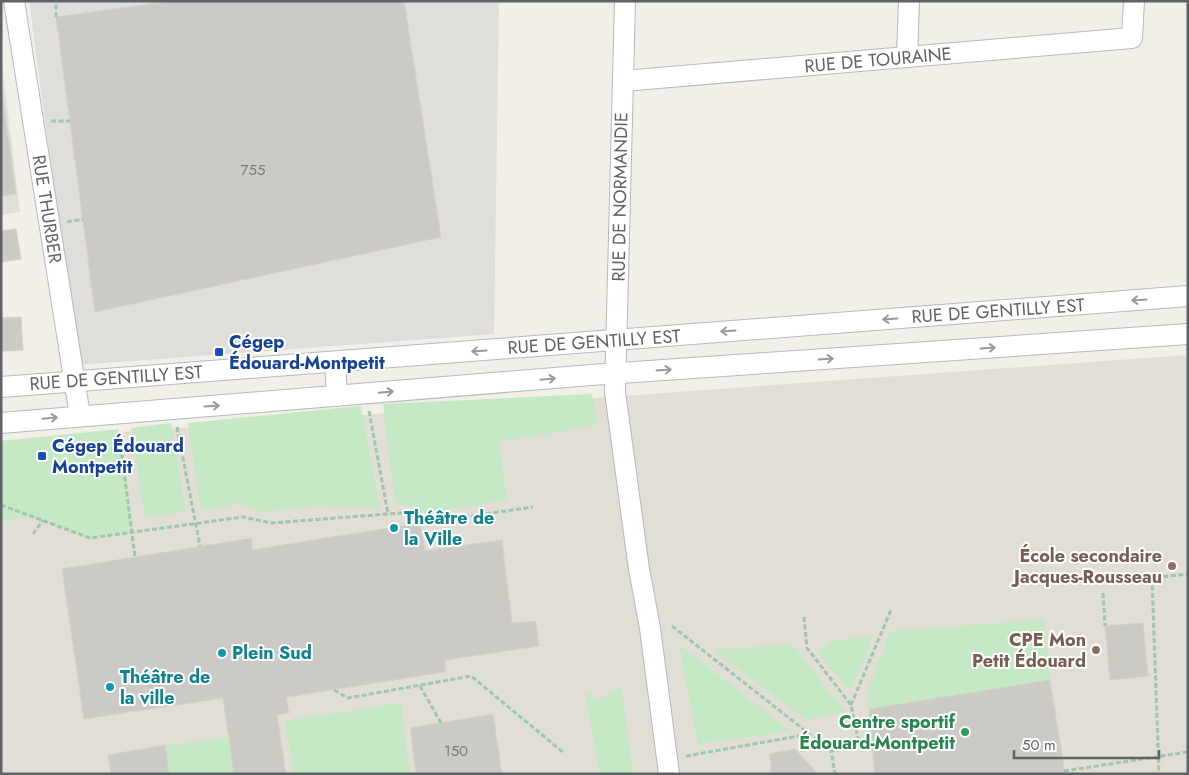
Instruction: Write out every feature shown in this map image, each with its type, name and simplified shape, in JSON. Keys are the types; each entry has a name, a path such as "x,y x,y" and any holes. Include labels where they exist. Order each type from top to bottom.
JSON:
{"street":[{"name":"RUE THURBER","path":"14,1 80,416"},
{"name":"RUE DE NORMANDIE","path":"625,1 615,383 639,569 649,620 668,766"},
{"path":"907,57 909,1"},
{"name":"RUE DE TOURAINE","path":"623,81 1132,38 1134,1"},
{"name":"RUE DE GENTILLY EST","path":"1,387 1188,296"},
{"name":"RUE DE GENTILLY EST","path":"1,423 337,396 615,383 1188,334"},
{"path":"335,362 337,396"}],"path":[{"path":"56,2 56,17"},
{"path":"368,405 388,514"},
{"path":"176,424 200,546"},
{"path":"118,429 135,557"},
{"path":"1,505 90,538 243,517 272,523 400,513 436,521 533,507"},
{"path":"33,534 43,520"},
{"path":"1140,580 1188,574"},
{"path":"1152,578 1159,774"},
{"path":"1103,593 1106,626"},
{"path":"851,705 891,610"},
{"path":"804,616 807,648 851,705 860,746 831,750"},
{"path":"672,626 831,750 835,774"},
{"path":"334,690 348,698 471,676 564,753"},
{"path":"420,686 441,723"},
{"path":"668,766 811,734"},
{"path":"1064,771 1188,752"}],"shaded area":[{"path":"29,1 499,1 494,334 78,365"},
{"path":"1,56 20,212 1,215"},
{"path":"1188,355 1188,774 1,774 1,441"}],"green space":[{"path":"592,394 598,425 499,442 507,500 425,513 395,502 383,404"},
{"path":"361,406 380,509 319,505 263,512 240,504 201,510 188,423"},
{"path":"171,423 186,512 145,517 131,428"},
{"path":"118,429 133,532 90,538 32,516 1,521 1,441"},
{"path":"1044,620 1050,680 869,709 867,692 891,631"},
{"path":"873,636 853,687 847,688 817,651 830,641"},
{"path":"792,644 845,712 806,720 713,650"},
{"path":"679,645 791,731 698,744"},
{"path":"621,685 633,774 600,774 585,692 589,692 597,701"},
{"path":"401,703 410,774 294,774 285,721"},
{"path":"228,737 234,774 169,774 165,746"}],"building":[{"path":"172,1 404,1 441,237 95,312 56,17"},
{"path":"1,85 16,194 1,196"},
{"path":"16,229 21,259 1,262 1,231"},
{"path":"21,317 23,350 1,351 1,318"},
{"path":"420,523 425,551 502,540 512,623 536,621 539,646 445,660 445,672 286,697 289,713 277,715 286,774 234,774 223,698 84,719 62,569 252,538 252,550"},
{"name":"CPE Mon Petit Édouard","path":"1143,623 1148,676 1110,680 1105,626"},
{"name":"Centre sportif Édouard-Montpetit","path":"1050,680 1065,774 875,774 869,709"},
{"path":"493,714 502,774 416,774 410,728"},
{"path":"165,745 169,774 111,774 108,755"},
{"name":"Centre sportif Édouard-Montpetit","path":"795,749 818,774 771,774 770,754"}],"place":[{"name":"Cégep Édouard-Montpetit","path":"219,352"},
{"name":"Cégep Édouard Montpetit","path":"42,456"},
{"name":"Théâtre de la Ville","path":"394,528"},
{"name":"École secondaire Jacques-Rousseau","path":"1172,566"},
{"name":"CPE Mon Petit Édouard","path":"1096,650"},
{"name":"Plein Sud","path":"222,653"},
{"name":"Théâtre de la ville","path":"110,687"},
{"name":"Centre sportif Édouard-Montpetit","path":"965,732"}]}
